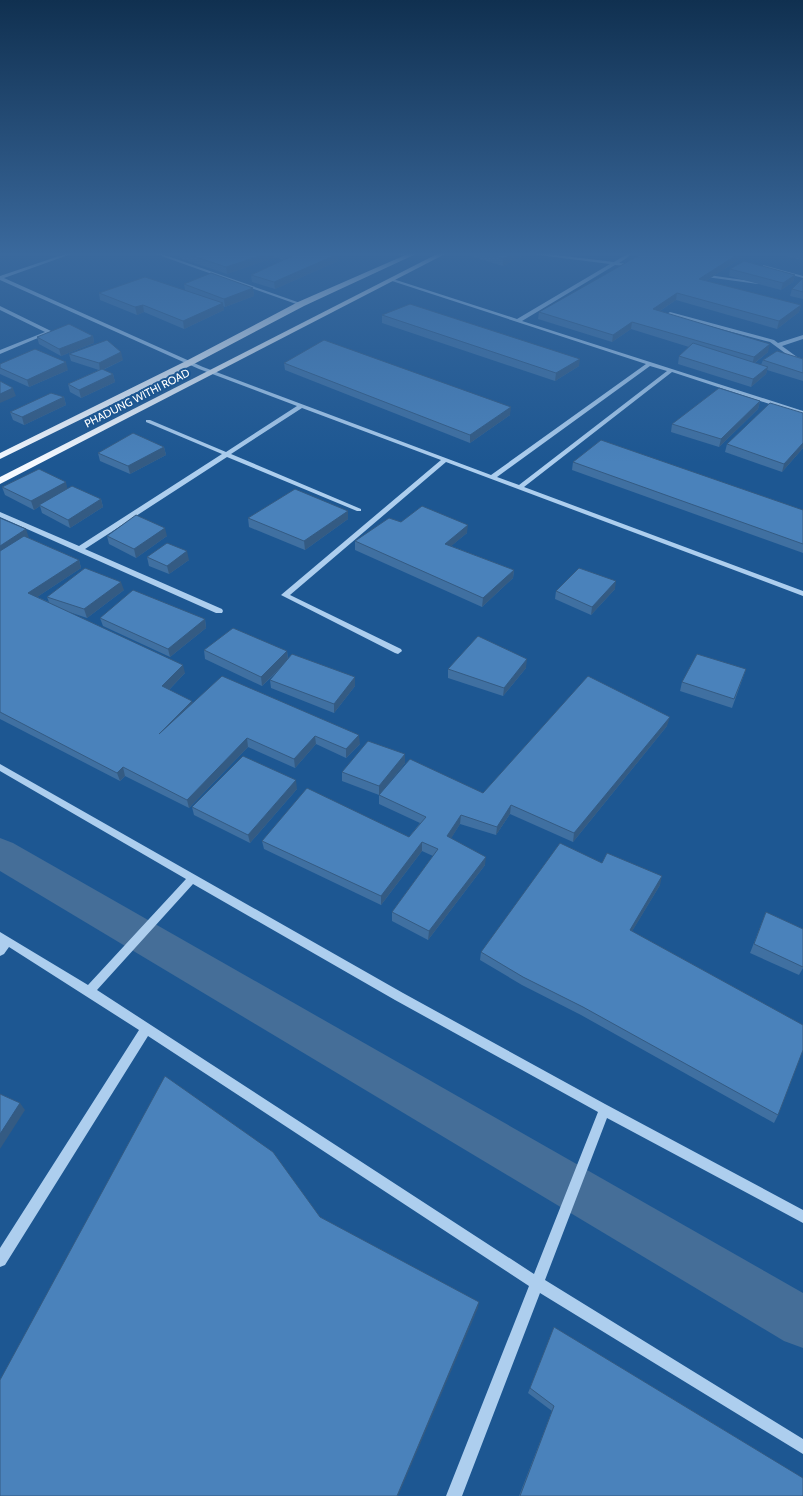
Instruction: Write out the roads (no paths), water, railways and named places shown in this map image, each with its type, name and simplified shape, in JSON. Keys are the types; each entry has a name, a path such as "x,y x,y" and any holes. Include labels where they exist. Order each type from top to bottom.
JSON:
{"main road":[{"name":"PHADUNG WITHI ROAD","path":"0,456 189,363 265,323"},
{"name":"PHADUNG WITHI ROAD","path":"0,481 308,323"}],"street":[{"path":"0,352 49,332 30,323"},
{"path":"100,323 212,372 444,461 803,594"},
{"path":"524,323 803,413"},
{"path":"703,323 772,341 794,358 803,360"},
{"path":"778,346 803,337"},
{"path":"491,478 650,364"},
{"path":"518,488 670,371"},
{"path":"80,549 302,405"},
{"path":"148,421 359,510"},
{"path":"398,651 285,595 444,461"},
{"path":"0,514 219,611"},
{"path":"0,767 192,880 604,1111 803,1217"},
{"path":"90,991 192,880"},
{"path":"0,951 4,938 90,991 538,1284 803,1447"},
{"path":"0,1260 147,1028"},
{"path":"454,1496 604,1111"}],"waterway":[{"path":"0,853 803,1322"}]}
